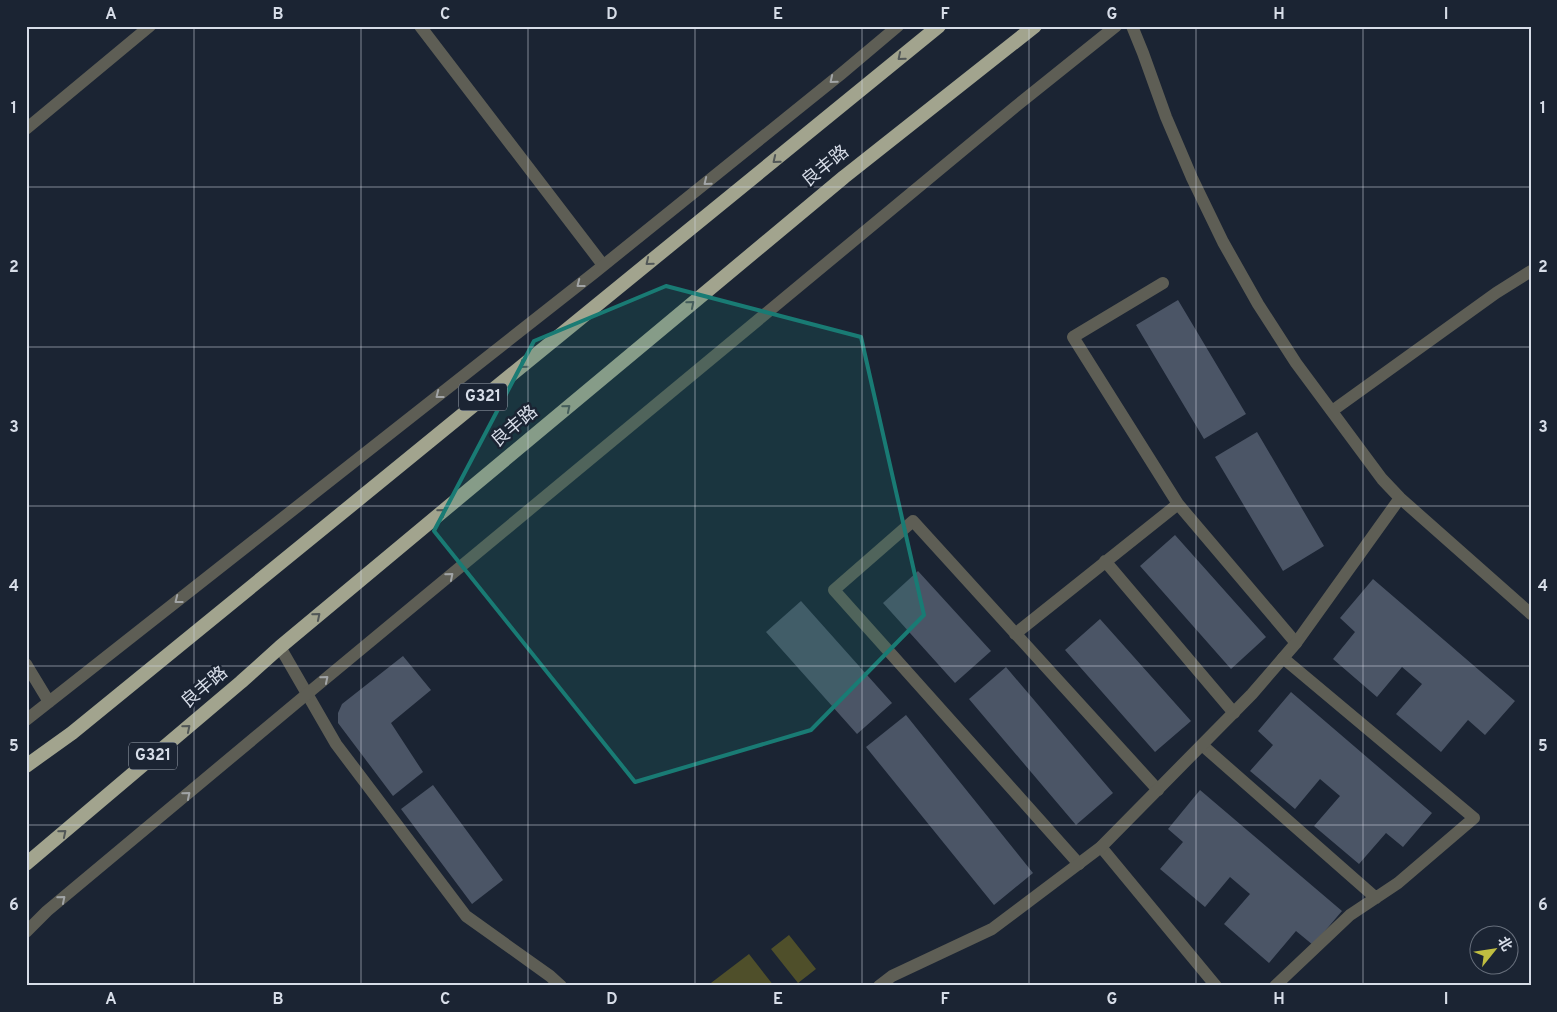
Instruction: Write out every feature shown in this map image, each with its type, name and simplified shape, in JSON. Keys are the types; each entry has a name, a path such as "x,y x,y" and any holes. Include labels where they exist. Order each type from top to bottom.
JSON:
{"highway":[{"name":"G321","path":"26,766 79,727 939,26"},
{"name":"良丰路","path":"26,864 280,648 844,177 1035,26"}],"street":[{"path":"26,129 150,26"},
{"path":"420,26 603,265"},
{"path":"26,720 603,265 898,26"},
{"path":"26,932 55,905 307,694 1015,107 1116,26"},
{"path":"1132,26 1192,178 1223,242 1258,304 1296,363 1382,479 1400,498 1531,614"},
{"path":"1332,411 1496,293 1531,271"},
{"path":"1163,282 1074,337 1178,504 1296,643"},
{"path":"880,986 892,976 992,929 1102,847 1234,713 1296,643 1400,498"},
{"path":"1015,634 1178,504"},
{"path":"1079,864 834,590 913,521 1158,790"},
{"path":"1105,562 1234,713"},
{"path":"280,648 336,744 466,916 550,976 561,986"},
{"path":"1275,986 1350,915 1398,883 1474,818 1283,658"},
{"path":"26,664 49,702"},
{"path":"1202,745 1376,898"},
{"path":"1102,847 1216,986"}],"highlighted area":[{"path":"666,286 861,337 924,615 811,730 635,782 434,531 534,341"}],"shaded area":[{"path":"789,935 816,969 798,983 771,949"},
{"path":"749,954 774,986 707,986"}],"building":[{"path":"1178,300 1246,414 1204,439 1136,325"},
{"path":"1257,432 1324,546 1283,571 1215,457"},
{"path":"1175,535 1266,637 1231,669 1140,566"},
{"path":"918,571 991,651 955,683 883,603"},
{"path":"1373,579 1515,701 1485,735 1468,720 1441,752 1396,714 1422,684 1402,667 1377,697 1333,659 1355,632 1340,618"},
{"path":"801,601 892,703 857,734 766,632"},
{"path":"1100,619 1191,721 1155,752 1065,650"},
{"path":"403,656 431,690 391,723 423,772 393,796 338,723 338,713 342,704"},
{"path":"1006,667 1113,793 1076,825 969,699"},
{"path":"1291,692 1432,813 1403,847 1386,833 1359,864 1314,826 1340,796 1320,779 1295,809 1250,771 1273,745 1258,731"},
{"path":"906,715 1033,873 994,905 866,747"},
{"path":"433,785 503,880 472,904 401,809"},
{"path":"1200,790 1342,911 1313,945 1296,931 1269,963 1224,924 1250,894 1230,877 1205,907 1160,869 1183,842 1168,829"}]}
